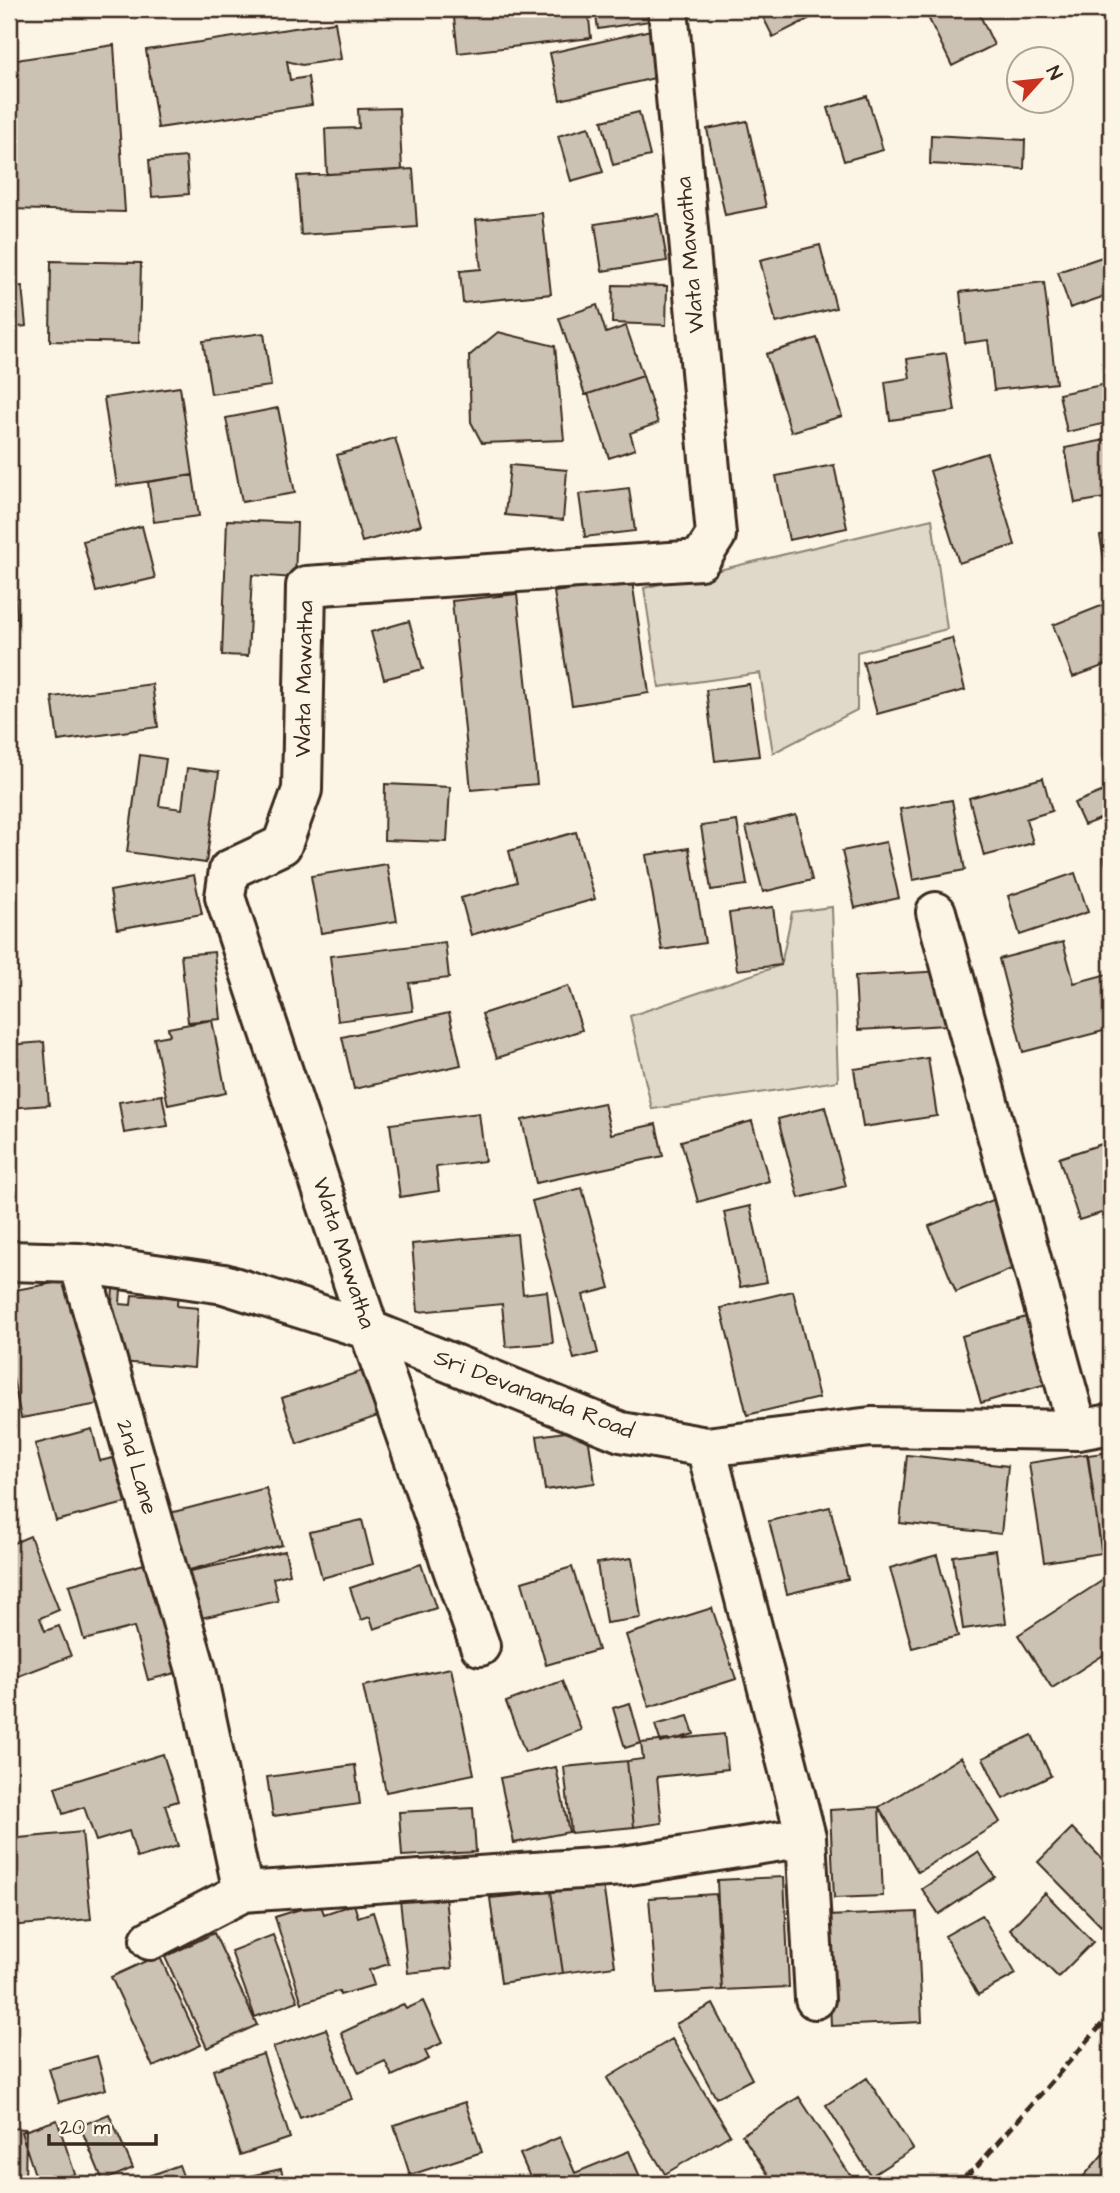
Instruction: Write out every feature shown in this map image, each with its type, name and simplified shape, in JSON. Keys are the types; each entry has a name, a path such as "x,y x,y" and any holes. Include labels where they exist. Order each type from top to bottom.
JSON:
{"street":[{"name":"Wata Mawatha","path":"480,1646 369,1330 225,897 229,870 282,845 302,790 306,586 700,560 716,535 668,9"},
{"path":"936,912 1095,1427"},
{"name":"Sri Devananda Road","path":"9,1261 79,1263 224,1284 369,1330 621,1432 706,1447 871,1427 1095,1427"},
{"name":"2nd Lane","path":"79,1263 196,1670 243,1892"},
{"path":"706,1447 806,1837 815,1999"},
{"path":"150,1940 243,1892 623,1866 806,1837"}],"shaded area":[{"path":"932,519 947,629 857,652 857,710 773,753 760,673 659,687 644,588"},
{"path":"832,907 838,1081 652,1109 630,1016 781,965 792,912"}],"building":[{"path":"453,9 588,9 591,38 458,53"},
{"path":"595,9 655,9 656,20 598,29"},
{"path":"759,9 828,9 773,37"},
{"path":"924,9 977,9 994,45 952,66"},
{"path":"335,22 341,59 302,65 287,61 290,80 308,77 312,105 158,128 146,50"},
{"path":"651,30 663,76 560,100 550,53"},
{"path":"114,45 125,212 9,209 9,61"},
{"path":"867,96 883,150 844,161 828,108"},
{"path":"399,108 402,170 327,174 325,129 359,128 358,109"},
{"path":"639,112 650,156 613,165 602,121"},
{"path":"747,121 766,207 725,215 707,129"},
{"path":"589,127 603,172 571,181 558,136"},
{"path":"931,135 1025,140 1024,169 930,164"},
{"path":"186,157 189,194 152,197 149,160"},
{"path":"413,169 417,227 301,235 297,176"},
{"path":"542,213 551,294 463,303 460,271 481,269 476,220"},
{"path":"659,214 667,261 602,271 595,224"},
{"path":"820,245 836,308 776,323 760,260"},
{"path":"1111,254 1111,294 1070,308 1058,272"},
{"path":"51,261 141,263 139,343 50,341"},
{"path":"1044,282 1056,383 994,390 988,340 965,343 960,292"},
{"path":"613,285 667,286 666,325 612,323"},
{"path":"22,286 26,326 9,328 9,287"},
{"path":"597,305 606,333 626,326 643,376 585,395 559,318"},
{"path":"498,332 555,346 564,440 482,443 471,422 469,356"},
{"path":"264,333 271,386 211,394 203,341"},
{"path":"817,338 842,416 791,432 766,354"},
{"path":"946,353 955,411 890,420 885,382 910,378 907,359"},
{"path":"643,376 658,423 630,433 635,449 609,458 588,394"},
{"path":"1111,383 1111,422 1067,432 1059,394"},
{"path":"180,387 193,475 117,486 104,398"},
{"path":"278,408 295,493 242,502 226,418"},
{"path":"395,438 421,525 362,542 337,455"},
{"path":"1110,439 1111,497 1075,503 1065,448"},
{"path":"987,453 1015,545 959,563 930,471"},
{"path":"510,465 567,470 563,520 505,515"},
{"path":"834,465 847,528 789,540 776,476"},
{"path":"193,475 199,516 154,522 148,482"},
{"path":"629,488 635,531 585,537 579,494"},
{"path":"227,520 297,523 295,578 252,575 248,656 222,655"},
{"path":"142,526 155,578 96,592 83,541"},
{"path":"1111,534 1111,586 1109,587 1100,536"},
{"path":"14,578 17,618 9,618 9,579"},
{"path":"632,581 649,693 572,705 554,592"},
{"path":"517,594 537,784 471,790 452,601"},
{"path":"1111,602 1111,663 1073,677 1053,625"},
{"path":"409,621 423,669 384,679 371,632"},
{"path":"952,638 965,690 877,714 863,662"},
{"path":"152,684 158,727 58,741 52,697"},
{"path":"749,684 759,756 715,761 706,690"},
{"path":"140,755 166,759 159,806 182,809 187,768 219,772 206,863 127,852"},
{"path":"1043,778 1052,811 1026,819 1033,843 984,856 969,798"},
{"path":"385,784 450,787 447,842 384,840"},
{"path":"1111,788 1111,831 1105,817 1084,825 1074,803"},
{"path":"952,800 965,870 913,880 900,809"},
{"path":"796,815 812,880 763,892 746,827"},
{"path":"737,821 747,885 711,890 701,826"},
{"path":"576,832 595,899 471,935 461,898 517,882 509,851"},
{"path":"886,842 899,898 855,908 842,851"},
{"path":"689,848 705,943 662,950 646,855"},
{"path":"1111,855 1111,888 1104,857"},
{"path":"387,864 397,921 321,933 311,876"},
{"path":"1075,873 1088,912 1020,935 1008,896"},
{"path":"194,875 202,914 117,929 110,891"},
{"path":"773,907 781,965 737,970 729,913"},
{"path":"445,942 449,978 409,983 413,1011 338,1021 330,956"},
{"path":"1063,942 1074,983 1111,973 1111,1029 1023,1052 999,959"},
{"path":"214,952 221,1019 188,1022 181,955"},
{"path":"944,971 947,1025 858,1030 855,976"},
{"path":"568,986 582,1030 497,1058 482,1014"},
{"path":"449,1013 461,1065 354,1089 342,1037"},
{"path":"212,1020 226,1093 168,1105 154,1038 170,1035 168,1028"},
{"path":"44,1042 49,1105 9,1108 9,1045"},
{"path":"928,1058 937,1116 863,1127 854,1069"},
{"path":"162,1095 168,1126 124,1133 119,1102"},
{"path":"604,1103 611,1134 656,1124 663,1156 536,1183 522,1120"},
{"path":"825,1107 846,1186 799,1198 778,1119"},
{"path":"479,1113 485,1161 436,1167 439,1191 400,1197 390,1124"},
{"path":"752,1121 769,1181 698,1202 681,1141"},
{"path":"1111,1141 1111,1210 1079,1220 1059,1158"},
{"path":"582,1188 610,1288 583,1295 598,1353 574,1359 532,1201"},
{"path":"995,1199 1021,1265 956,1292 929,1226"},
{"path":"750,1206 767,1282 740,1287 724,1212"},
{"path":"517,1234 523,1294 547,1291 553,1343 506,1347 502,1304 418,1312 412,1244"},
{"path":"77,1279 99,1404 21,1418 9,1358 9,1291"},
{"path":"162,1287 178,1288 177,1306 198,1308 194,1368 108,1361 113,1288 121,1288 120,1304 131,1305 132,1295 162,1297"},
{"path":"793,1291 819,1398 747,1415 721,1308"},
{"path":"1026,1317 1046,1384 981,1403 962,1336"},
{"path":"362,1371 378,1416 297,1444 282,1398"},
{"path":"92,1429 100,1461 125,1455 137,1500 56,1521 35,1444"},
{"path":"587,1429 595,1483 545,1490 537,1436"},
{"path":"1111,1452 1111,1548 1101,1550 1088,1455"},
{"path":"1087,1454 1102,1553 1044,1562 1029,1463"},
{"path":"907,1455 1008,1466 1001,1534 900,1523"},
{"path":"266,1488 282,1545 182,1572 166,1514"},
{"path":"830,1507 848,1579 787,1594 769,1521"},
{"path":"362,1520 373,1564 322,1578 310,1532"},
{"path":"30,1536 59,1610 40,1618 45,1631 59,1626 71,1656 11,1679 9,1545"},
{"path":"996,1550 1006,1623 963,1629 953,1556"},
{"path":"285,1551 290,1574 273,1578 278,1601 192,1620 181,1573"},
{"path":"937,1555 958,1636 912,1648 890,1568"},
{"path":"632,1558 641,1618 606,1623 597,1563"},
{"path":"144,1564 159,1617 167,1615 183,1671 148,1680 134,1627 84,1640 69,1585"},
{"path":"421,1564 436,1608 374,1629 370,1617 361,1620 350,1588"},
{"path":"572,1567 598,1650 546,1665 522,1582"},
{"path":"1111,1575 1111,1650 1052,1688 1018,1635"},
{"path":"712,1608 736,1679 649,1707 626,1635"},
{"path":"451,1668 474,1774 386,1792 363,1686"},
{"path":"562,1681 581,1730 525,1752 506,1702"},
{"path":"630,1703 641,1743 625,1748 613,1708"},
{"path":"688,1716 694,1734 661,1743 655,1725"},
{"path":"724,1734 728,1769 657,1777 662,1823 634,1827 627,1761 643,1759 641,1743"},
{"path":"1032,1735 1051,1776 1003,1799 983,1758"},
{"path":"163,1754 178,1801 165,1805 178,1846 137,1858 129,1831 96,1841 84,1807 63,1814 55,1787"},
{"path":"961,1757 1000,1822 918,1872 879,1807"},
{"path":"627,1761 634,1827 571,1833 564,1767"},
{"path":"355,1765 360,1804 273,1816 267,1777"},
{"path":"556,1767 569,1832 514,1843 500,1778"},
{"path":"879,1807 883,1896 834,1898 830,1810"},
{"path":"473,1808 476,1852 402,1856 399,1812"},
{"path":"1072,1828 1111,1868 1111,1916 1101,1926 1038,1862"},
{"path":"82,1832 91,1919 9,1926 9,1839"},
{"path":"978,1852 995,1877 939,1914 922,1889"},
{"path":"784,1877 789,1987 722,1990 717,1880"},
{"path":"603,1884 615,1966 563,1973 551,1892"},
{"path":"551,1892 563,1973 501,1983 490,1898"},
{"path":"1045,1893 1093,1942 1058,1977 1010,1929"},
{"path":"716,1894 722,1990 657,1994 649,1898"},
{"path":"445,1896 452,1968 408,1973 400,1900"},
{"path":"320,1903 324,1914 354,1904 358,1917 373,1912 389,1964 369,1970 374,1985 340,1995 339,1991 302,2003 275,1917"},
{"path":"917,1912 922,2022 831,2026 827,1916"},
{"path":"982,1915 1016,1974 978,1995 945,1936"},
{"path":"214,1933 257,2025 207,2048 165,1957"},
{"path":"273,1935 298,2001 255,2017 231,1951"},
{"path":"159,1955 201,2045 153,2067 111,1977"},
{"path":"423,2001 442,2043 425,2051 429,2059 392,2076 385,2061 359,2073 341,2033 403,2004 406,2009"},
{"path":"713,2004 752,2079 716,2098 676,2024"},
{"path":"326,2029 352,2099 300,2118 273,2047"},
{"path":"672,2039 730,2135 665,2174 607,2078"},
{"path":"263,2054 290,2138 240,2155 213,2070"},
{"path":"97,2056 106,2089 59,2102 49,2069"},
{"path":"867,2078 913,2149 871,2176 826,2105"},
{"path":"799,2097 856,2184 774,2184 742,2135"},
{"path":"465,2102 482,2152 410,2175 394,2125"},
{"path":"109,2114 133,2168 103,2181 80,2126"},
{"path":"57,2120 75,2174 38,2184 21,2132"},
{"path":"9,2128 26,2129 25,2184 9,2184"},
{"path":"560,2137 575,2173 629,2151 643,2184 533,2184 520,2154"},
{"path":"1108,2148 1111,2152 1111,2184 1077,2184"},
{"path":"179,2165 186,2184 127,2184"},
{"path":"281,2169 285,2184 214,2184"},
{"path":"470,2174 475,2184 447,2184"}],"railway":[{"path":"952,2184 974,2170 1111,2014"}]}
